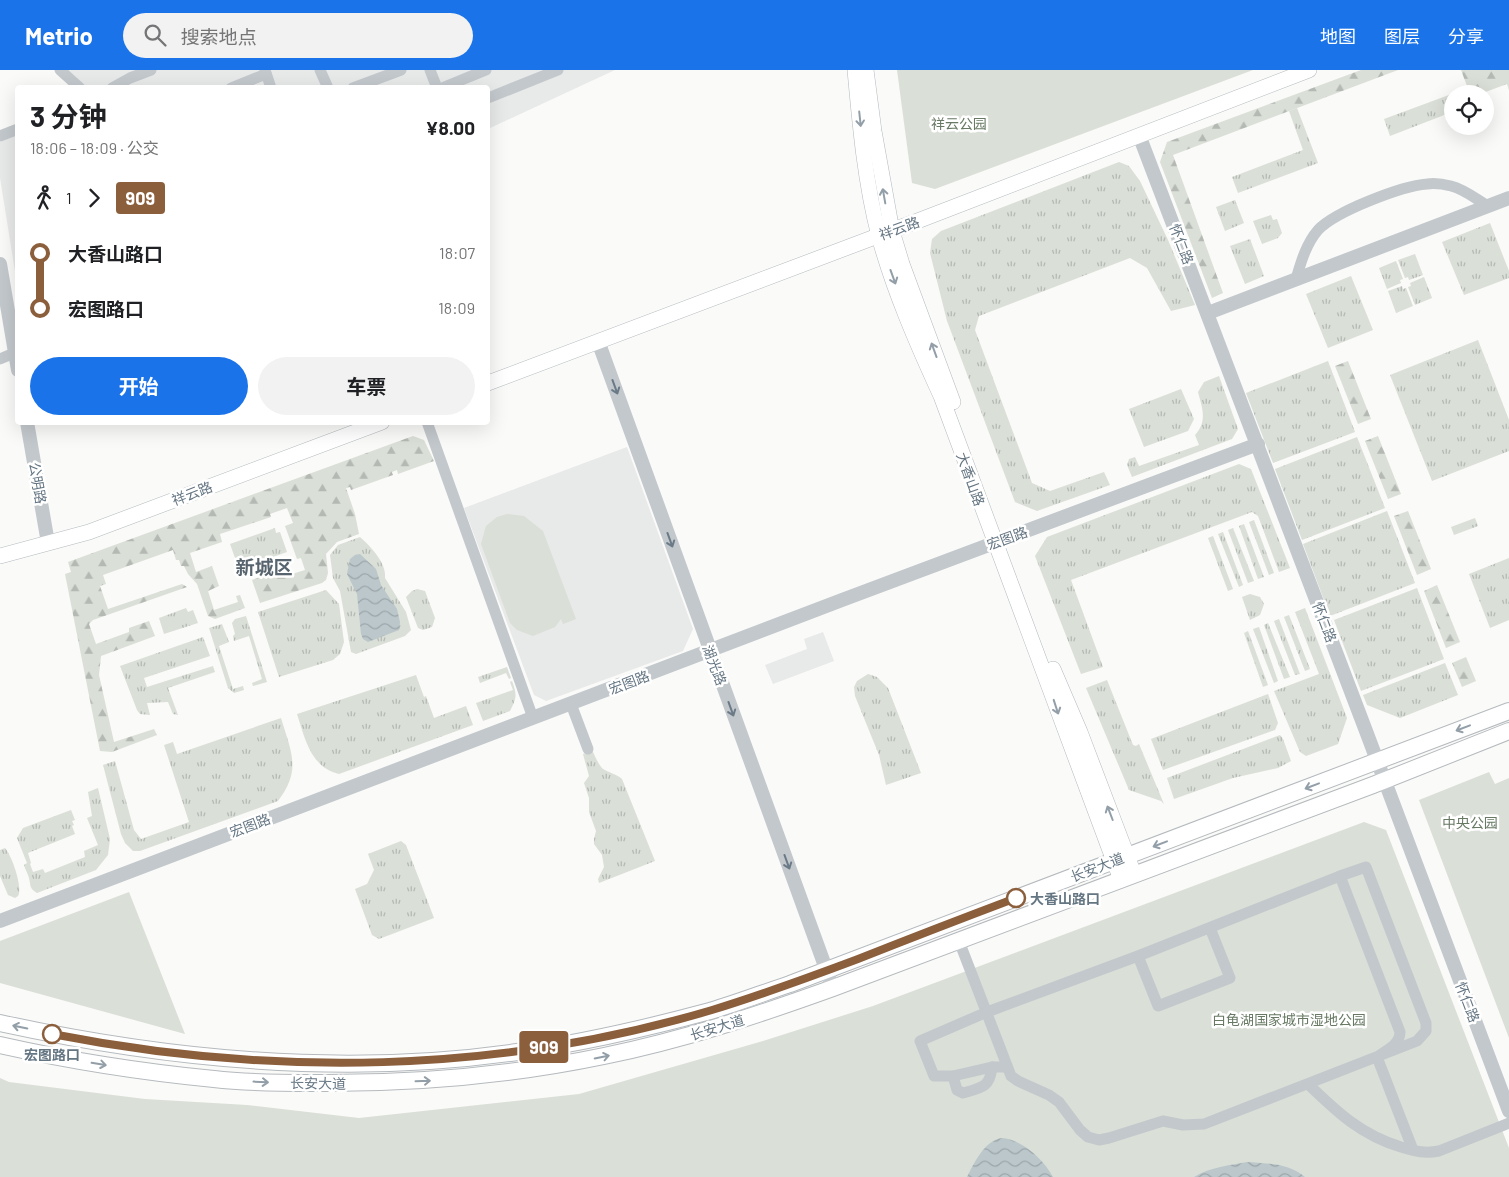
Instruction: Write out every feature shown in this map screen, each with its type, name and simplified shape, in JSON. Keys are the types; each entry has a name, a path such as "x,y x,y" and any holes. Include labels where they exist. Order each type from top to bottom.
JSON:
{"main road":[{"name":"大香山路","path":"856,70 861,130 885,233 905,273 999,541 1080,732 1127,877"},
{"name":"大香山路","path":"866,70 885,233"},
{"name":"祥云路","path":"490,382 1310,70"},
{"name":"祥云路","path":"0,556 89,532 374,425"},
{"name":"长安大道","path":"0,1023 87,1041 211,1058 348,1063 435,1061 517,1052 636,1029 712,1010 826,971 1509,711"},
{"name":"长安大道","path":"0,1045 56,1058 216,1080 346,1084 438,1080 530,1069 623,1052 732,1023 833,988 1385,780 1509,731"}],"street":[{"path":"60,70 77,85"},
{"path":"320,70 327,85"},
{"path":"361,85 402,70"},
{"path":"430,70 435,85"},
{"path":"449,85 486,70"},
{"path":"490,97 558,70"},
{"path":"117,85 143,71"},
{"path":"237,85 265,72 270,85"},
{"path":"0,136 15,130"},
{"name":"怀仁路","path":"1140,134 1509,1111"},
{"path":"1296,279 1307,247 1317,232 1331,220 1357,206 1404,189 1428,184 1440,184 1460,189 1488,206"},
{"path":"1208,313 1509,198"},
{"path":"0,264 15,357"},
{"name":"湖光路","path":"598,341 833,988"},
{"path":"0,358 14,353"},
{"name":"公明路","path":"28,425 48,543"},
{"path":"427,425 532,718"},
{"name":"宏图路","path":"0,921 1258,444"},
{"path":"571,704 588,749"},
{"path":"958,941 986,1012 1007,1068 1011,1076 1059,1102 1080,1130 1088,1137 1099,1140 1163,1121 1183,1125 1204,1124 1417,1041 1427,1028 1366,866 1138,956 986,1012 920,1041 934,1076 953,1076 992,1067 1007,1068"},
{"path":"1340,876 1400,1032 1399,1041 1377,1056"},
{"path":"1138,956 1158,1006 1230,978 1210,928"},
{"path":"1377,1056 1413,1150"},
{"path":"953,1076 957,1090 963,1094 988,1084 991,1079 992,1067"},
{"path":"1308,1084 1349,1122 1365,1132 1388,1143 1428,1154 1509,1123"}],"shaded area":[{"path":"66,70 615,70 490,128 490,85 82,85"},
{"path":"15,136 15,272 0,178 0,142"},
{"path":"627,447 693,629 683,651 546,701 534,695 464,508"},
{"path":"823,632 834,661 773,684 765,665 807,649 804,639"}],"green space":[{"name":"祥云公园","path":"897,70 1253,70 935,189 912,183"},
{"path":"1361,70 1398,70 1173,155 1223,293 1212,298 1160,162 1167,142"},
{"path":"1461,70 1509,70 1509,90 1507,84 1494,89 1494,85 1467,85"},
{"path":"1444,97 1444,115 1390,136 1384,119"},
{"path":"1297,108 1318,163 1238,193 1232,177 1303,150 1289,111"},
{"path":"1119,162 1129,166 1140,181 1168,240 1195,305 1171,311 1147,268 1130,258 979,316 975,330 1032,483 1050,491 1104,472 1110,485 1037,511 1015,502 947,321 930,253 932,239 941,231"},
{"path":"1235,200 1244,223 1225,231 1216,207"},
{"path":"1271,215 1273,220 1277,219 1282,233 1278,238 1262,244 1253,221"},
{"path":"1490,223 1509,271 1509,278 1464,295 1442,242"},
{"path":"1250,239 1264,276 1245,284 1230,246"},
{"path":"1415,254 1423,275 1409,280 1408,277 1405,278 1398,260"},
{"path":"1396,261 1403,279 1400,280 1401,283 1387,289 1379,268"},
{"path":"1351,276 1373,330 1328,348 1306,294"},
{"path":"1424,277 1432,298 1415,305 1408,287 1411,286 1410,283"},
{"path":"1402,286 1403,289 1406,288 1413,306 1396,313 1388,291"},
{"path":"1478,340 1509,420 1509,451 1432,481 1390,375"},
{"path":"1328,361 1355,432 1273,463 1246,393"},
{"path":"1348,361 1371,419 1358,424 1335,366"},
{"path":"1219,376 1238,429 1232,439 1132,477 1127,465 1129,459 1135,457 1139,466 1199,445 1195,435 1202,425 1203,414 1198,392 1204,382"},
{"path":"1181,389 1194,419 1188,431 1144,447 1129,409"},
{"path":"413,436 424,440 434,461 398,474 397,470 392,472 393,475 351,490 350,487 346,488 355,514 359,534 337,542 326,554 328,573 326,580 322,583 260,603 252,580 289,567 292,574 305,570 301,558 297,559 285,526 293,523 287,508 270,514 271,517 220,534 222,542 190,553 196,572 212,566 219,586 208,591 214,610 238,602 236,596 240,595 245,608 215,619 208,616 197,584 184,566 181,566 179,560 176,560 173,550 103,575 106,584 100,586 108,609 182,584 187,587 93,620 89,624 96,644 129,632 129,628 149,621 155,636 101,656 99,675 114,742 154,729 157,735 112,752 100,751 65,574 71,572 68,562"},
{"path":"1378,436 1401,494 1388,499 1365,441"},
{"path":"1357,437 1385,508 1302,540 1275,469"},
{"path":"1239,464 1251,469 1290,568 1279,572 1258,516 1252,512 1071,580 1103,667 1081,674 1035,556 1047,537"},
{"path":"1387,511 1415,583 1330,616 1303,544"},
{"path":"1408,511 1431,569 1417,575 1394,516"},
{"path":"507,514 524,516 543,531 576,619 563,624 561,619 555,627 533,636 517,630 510,623 481,544 486,526 497,517"},
{"path":"1475,518 1478,526 1454,535 1451,527"},
{"path":"1254,520 1274,573 1269,575 1249,522"},
{"path":"1244,524 1264,577 1258,579 1239,526"},
{"path":"275,528 276,533 280,532 287,552 239,569 230,544"},
{"path":"1233,528 1254,581 1248,583 1228,530"},
{"path":"1223,532 1243,585 1239,587 1218,534"},
{"path":"1213,536 1233,589 1228,591 1208,538"},
{"path":"360,537 381,561 385,578 406,612 411,630 405,636 356,654 351,652 340,591 333,578 330,555 338,545"},
{"path":"1509,558 1509,620 1490,628 1469,574"},
{"path":"1437,585 1460,642 1446,648 1424,591"},
{"path":"1417,588 1444,659 1361,691 1334,620"},
{"path":"417,589 425,591 435,618 432,627 423,630 418,628 406,597"},
{"path":"326,590 339,604 344,642 340,654 333,660 279,677 258,612"},
{"path":"1250,594 1260,597 1264,604 1260,615 1250,620 1242,597"},
{"path":"186,608 188,612 193,610 198,623 164,634 159,618"},
{"path":"1305,608 1347,718 1338,744 1306,756 1300,752 1274,691 1319,674 1295,612"},
{"path":"1289,615 1310,669 1305,671 1284,617"},
{"path":"246,616 267,682 253,686 252,683 262,679 249,636 234,641 233,636 235,634 232,623 235,619"},
{"path":"1279,619 1300,674 1295,675 1274,621"},
{"path":"1268,623 1290,677 1284,679 1264,625"},
{"path":"222,624 229,642 219,646 233,689 243,686 244,690 234,693 228,688 209,628"},
{"path":"1259,627 1278,681 1274,683 1253,629"},
{"path":"1248,631 1268,685 1263,687 1244,633"},
{"path":"203,637 210,656 144,678 147,687 213,666 215,672 168,688 178,715 173,714 168,702 147,703 150,715 140,714 120,666"},
{"path":"1466,657 1476,681 1462,687 1452,663"},
{"path":"1445,663 1458,695 1400,718 1367,705 1363,695"},
{"path":"507,667 511,678 509,679 506,673 480,683 478,677"},
{"path":"868,674 877,677 888,688 921,773 886,785 879,755 855,696 854,687 857,681"},
{"path":"416,675 434,718 466,706 473,725 339,774 321,765 306,742 297,714"},
{"path":"1107,680 1133,745 1139,744 1164,804 1161,801 1129,790 1086,688"},
{"path":"512,681 516,696 510,711 483,721 476,703 513,690 510,682"},
{"path":"1268,694 1278,723 1275,730 1163,770 1151,739"},
{"path":"281,718 291,751 292,770 290,780 278,801 140,851 133,851 125,843 103,765 115,761 134,830 141,839 189,822 164,745 173,742 177,754"},
{"path":"1280,735 1291,761 1278,768 1233,778 1174,799 1167,778"},
{"path":"592,750 603,769 622,779 655,861 599,883 598,879 604,867 602,855 594,844 596,831 589,812 589,798 584,783 589,776 583,754"},
{"name":"中央公园","path":"1489,772 1495,784 1509,778 1509,1038 1419,800"},
{"path":"98,788 110,839 108,855 96,870 37,893 31,887 24,865 27,863 17,838 23,828 71,810 75,820 72,821 74,825 72,826 75,834 28,853 30,864 33,872 43,869 45,873 85,857 84,851 98,845 87,818 92,816 88,792"},
{"name":"白龟湖国家城市湿地公园","path":"1364,822 1386,830 1509,1148 1509,1177 0,1177 0,1078 9,1082 145,1099 247,1105 359,1118 579,1094 763,1041 873,1006"},
{"path":"401,841 406,845 434,918 379,939 372,935 355,889 367,884 374,870 368,854"},
{"path":"5,848 14,865 18,879 19,892 15,898 8,895 0,876 0,850"},
{"path":"129,892 185,1034 0,983 0,941"}],"water":[{"path":"360,554 376,569 381,585 397,609 400,622 399,630 368,642 363,639 361,634 357,594 347,574 350,559"},
{"path":"1002,1138 1025,1146 1038,1157 1053,1177 967,1177 985,1148 990,1143"},
{"path":"1249,1162 1285,1167 1299,1172 1305,1177 1194,1177 1227,1165"}],"bus line":[{"name":"909","path":"52,1034 87,1041 211,1058 276,1062 435,1061 517,1052 590,1039 712,1010 826,971 1016,898"}],"place":[{"name":"大香山路口","path":"1016,898"},
{"name":"宏图路口","path":"52,1034"}],"district":[{"name":"新城区","path":"264,566"}]}
